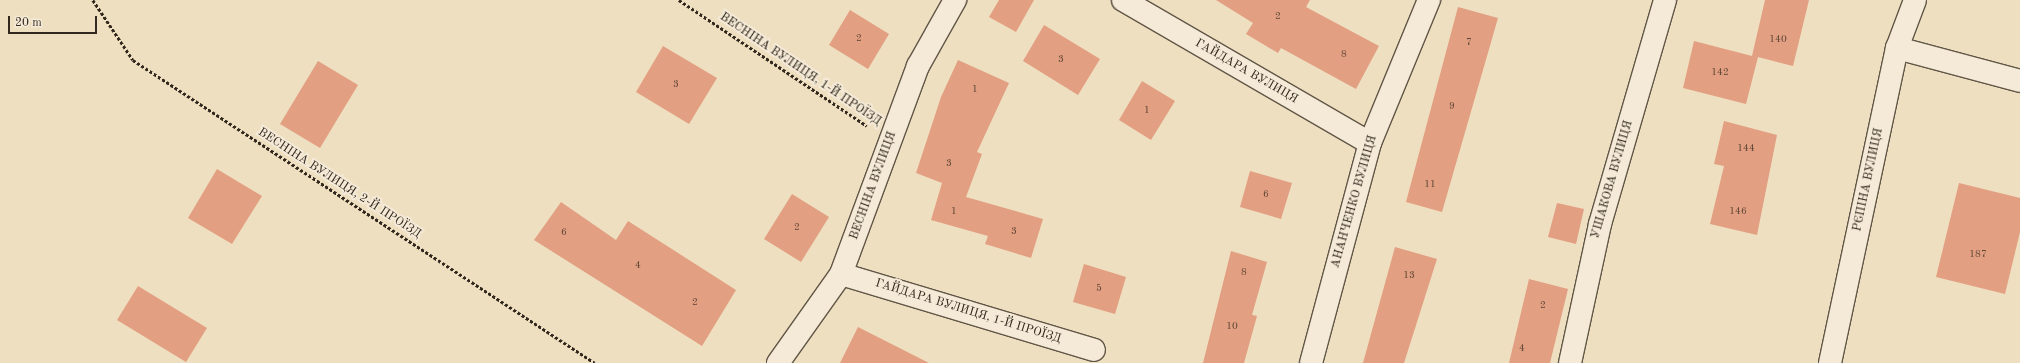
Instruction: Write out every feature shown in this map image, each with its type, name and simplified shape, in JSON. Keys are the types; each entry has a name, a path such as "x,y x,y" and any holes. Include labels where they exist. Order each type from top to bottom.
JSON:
{"street":[{"name":"ВЕСНІНА ВУЛИЦЯ","path":"778,363 841,274 918,66 956,0"},
{"path":"1123,0 1370,143"},
{"name":"АНАНЧЕНКО ВУЛИЦЯ","path":"1311,363 1370,143 1429,0"},
{"name":"УШАКОВА ВУЛИЦЯ","path":"1570,363 1600,224 1665,0"},
{"name":"РЄПІНА ВУЛИЦЯ","path":"1830,363 1897,48 1914,0"},
{"path":"1897,48 2020,81"},
{"name":"ГАЙДАРА ВУЛИЦЯ, 1-Й ПРОЇЗД","path":"841,274 1094,350"}],"path":[{"name":"ВЕСНІНА ВУЛИЦЯ, 2-Й ПРОЇЗД","path":"93,0 133,60 595,363"},
{"name":"ВЕСНІНА ВУЛИЦЯ, 1-Й ПРОЇЗД","path":"679,0 890,142"}],"building":[{"path":"999,0 1034,0 1016,32 989,17"},
{"path":"1216,0 1310,0 1306,7 1379,46 1356,89 1281,48 1278,53 1246,34 1253,23"},
{"path":"1765,0 1809,0 1793,66 1758,57 1746,104 1683,88 1694,41 1752,56"},
{"path":"1458,7 1498,18 1442,212 1406,202"},
{"path":"850,10 889,34 868,69 829,45"},
{"path":"1044,25 1100,59 1078,95 1023,61"},
{"path":"663,46 717,78 689,124 636,92"},
{"path":"958,60 1009,83 977,152 982,154 966,197 1043,219 1031,258 985,244 988,236 931,220 942,183 916,173 941,97"},
{"path":"318,61 358,85 320,148 280,124"},
{"path":"1142,81 1175,101 1151,140 1119,120"},
{"path":"1724,121 1777,135 1757,235 1710,224 1724,166 1714,164"},
{"path":"217,169 262,196 232,244 188,218"},
{"path":"1250,171 1292,183 1281,219 1240,207"},
{"path":"1959,183 2020,198 2020,232 2005,294 1936,277"},
{"path":"792,194 829,217 801,262 764,239"},
{"path":"561,202 616,240 628,221 736,290 702,346 534,240"},
{"path":"1557,203 1584,209 1576,244 1548,237"},
{"path":"1395,247 1437,259 1404,363 1363,363"},
{"path":"1231,251 1267,262 1252,315 1257,316 1244,363 1203,363"},
{"path":"1084,264 1126,277 1115,314 1073,302"},
{"path":"1529,279 1568,289 1550,363 1509,363"},
{"path":"138,286 207,328 186,362 117,320"},
{"path":"858,327 929,363 840,363"}]}
